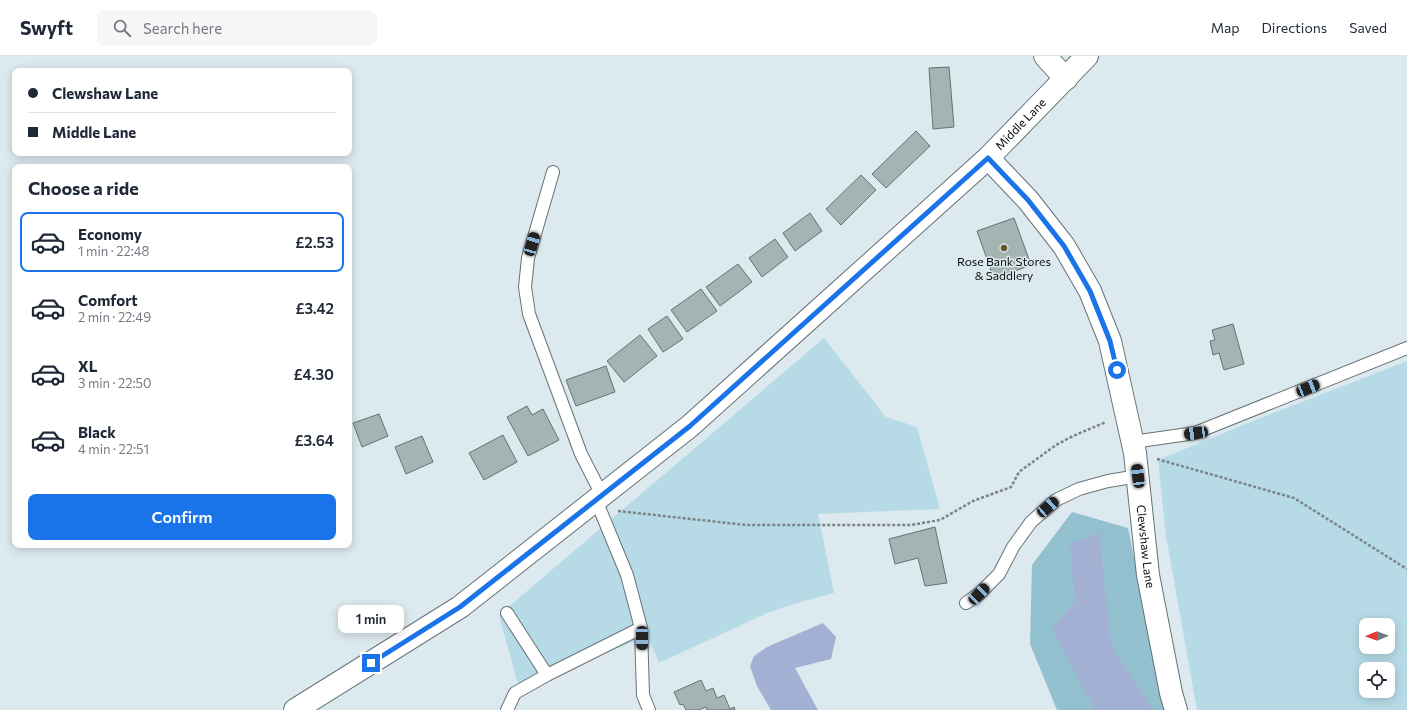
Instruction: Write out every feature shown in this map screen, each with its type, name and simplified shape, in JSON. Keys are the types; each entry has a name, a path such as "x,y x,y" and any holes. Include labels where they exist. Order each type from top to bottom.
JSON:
{"street":[{"path":"1045,56 1066,79"},
{"name":"Middle Lane","path":"295,710 460,607 690,426 988,158 1087,56"},
{"name":"Clewshaw Lane","path":"988,158 1028,200 1064,246 1090,291 1110,341 1134,448 1148,575 1171,693 1176,710"}],"lane":[{"path":"553,172 528,258 525,286 529,314 580,454 599,498 628,575 641,628 643,695 649,710"},
{"path":"1134,448 1196,433 1407,348"},
{"path":"966,603 979,594 999,574 1013,547 1031,522 1056,500 1079,489 1108,481 1138,476"},
{"path":"507,613 547,675"},
{"path":"507,710 515,693 547,675 641,628"}],"path":[{"path":"599,498 611,510 739,525 911,525 940,520 973,501 1011,486 1019,472 1056,445 1073,436 1126,414"},
{"path":"1134,448 1294,498 1407,569"}],"shaded area":[{"path":"824,338 886,417 917,427 940,509 818,514 834,593 767,613 659,663 648,636 519,688 499,615"},
{"path":"1407,361 1407,710 1197,710 1166,536 1158,460 1255,420"},
{"path":"1072,512 1128,528 1165,710 1057,710 1030,644 1032,565"},
{"path":"1100,532 1104,583 1112,647 1154,710 1095,710 1052,629 1075,602 1070,544"},
{"path":"823,623 836,637 831,659 795,668 818,710 771,710 757,686 750,666 754,656 767,647"}],"building":[{"path":"949,67 954,127 933,129 929,68"},
{"path":"916,131 930,146 886,188 872,174"},
{"path":"861,175 876,190 841,225 826,209"},
{"path":"810,213 822,231 795,251 783,233"},
{"name":"Rose Bank Stores & Saddlery","path":"1014,218 1031,265 994,279 977,231"},
{"path":"775,239 788,257 762,277 749,258"},
{"path":"738,264 752,282 720,306 706,287"},
{"path":"701,289 717,311 687,332 671,310"},
{"path":"667,316 683,339 663,352 648,329"},
{"path":"1233,324 1244,364 1224,370 1219,353 1213,355 1210,341 1215,340 1212,330"},
{"path":"640,335 657,356 624,382 607,361"},
{"path":"606,366 615,392 576,406 566,380"},
{"path":"527,406 532,415 543,409 559,440 528,456 507,417"},
{"path":"379,414 388,436 362,447 353,423"},
{"path":"503,435 517,462 484,480 469,453"},
{"path":"422,436 433,462 406,474 395,447"},
{"path":"935,527 947,583 925,586 918,558 895,564 889,539"},
{"path":"701,680 706,691 713,688 717,698 724,695 730,709 734,707 735,710 707,710 706,707 699,710 686,710 683,704 680,705 674,692"}],"place":[{"name":"Rose Bank Stores & Saddlery","path":"1004,248"}],"route":[{"path":"371,663 460,607 690,426 988,158 1028,200 1064,246 1090,291 1110,341 1117,370"}]}
